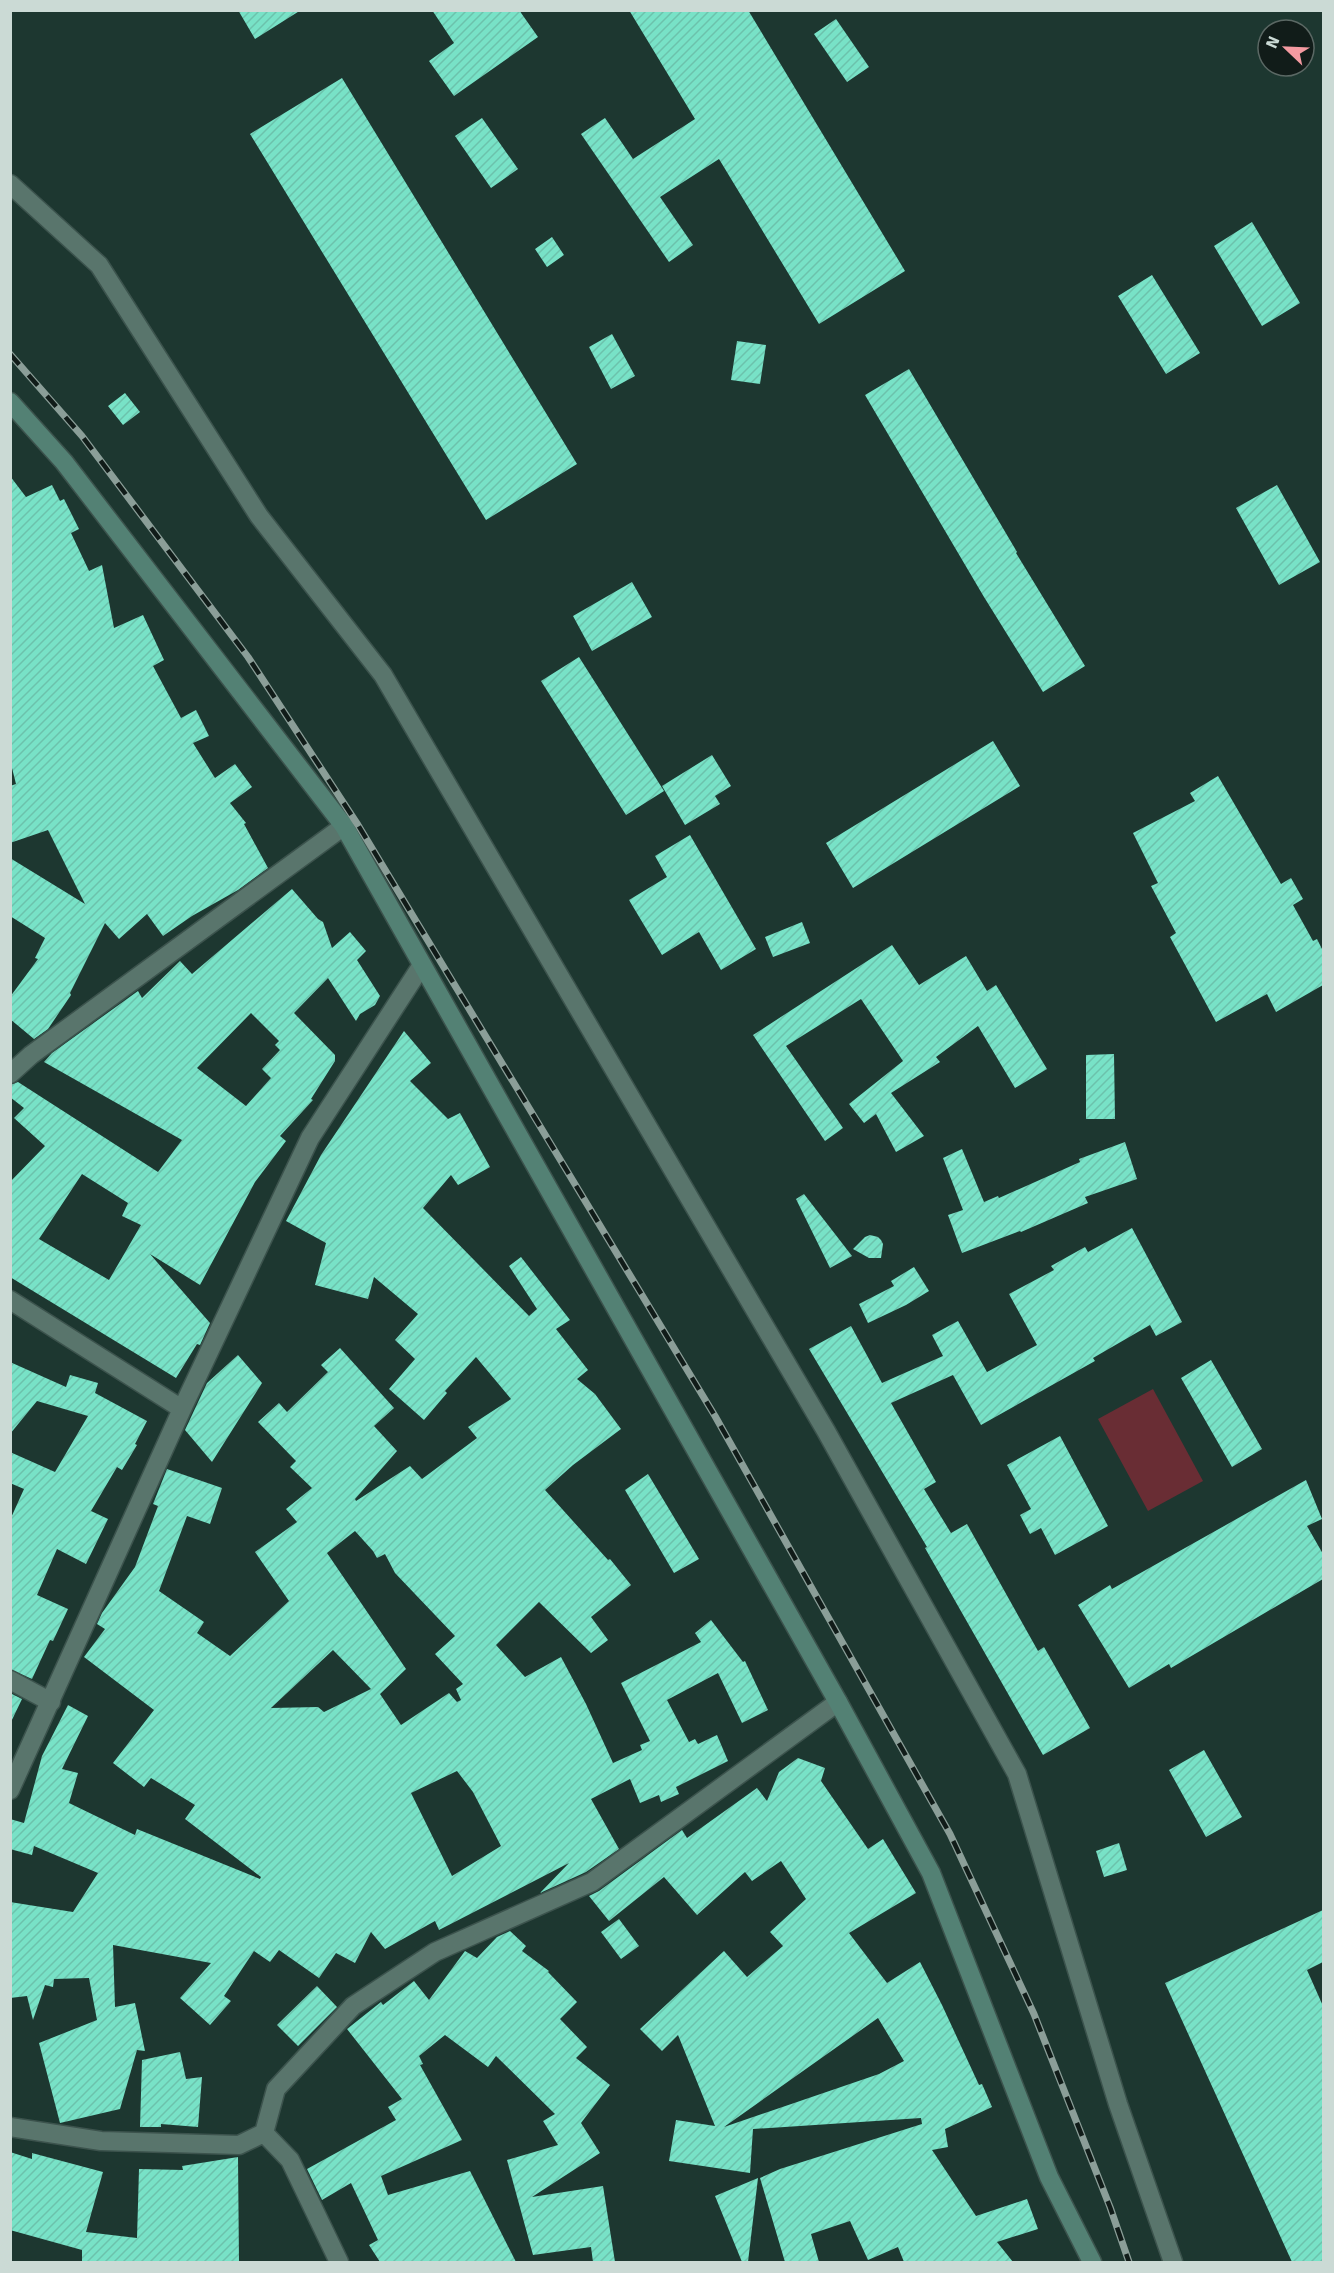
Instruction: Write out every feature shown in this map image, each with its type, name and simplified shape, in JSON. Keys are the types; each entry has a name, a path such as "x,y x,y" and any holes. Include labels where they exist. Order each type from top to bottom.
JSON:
{"street":[{"path":"10,184 99,265 259,516 383,675 826,1431 1017,1774 1118,2104 1173,2262"},
{"path":"10,402 64,462 344,826 838,1702 931,1873 1049,2176 1092,2262"},
{"path":"10,1074 31,1055 344,826"},
{"path":"10,1790 182,1409 310,1138 422,965"},
{"path":"10,1300 182,1409"},
{"path":"10,1680 51,1702"},
{"path":"10,2127 101,2140 239,2145 264,2133 276,2089 353,2006 435,1952 592,1882 838,1702"},
{"path":"264,2133 290,2160 339,2262"}],"shaded area":[{"path":"1153,1389 1203,1481 1148,1511 1098,1419"}],"building":[{"path":"238,10 301,10 255,39"},
{"path":"432,10 519,10 538,37 454,96 429,61 454,43"},
{"path":"629,10 748,10 905,271 819,324 719,159 660,197 693,245 669,262 581,134 605,118 633,159 695,119"},
{"path":"836,19 869,67 847,82 814,34"},
{"path":"342,78 577,464 486,520 250,134"},
{"path":"482,118 518,169 491,188 455,136"},
{"path":"1252,222 1300,303 1262,326 1214,246"},
{"path":"552,237 564,255 547,267 535,249"},
{"path":"1152,275 1200,353 1166,374 1118,296"},
{"path":"612,334 635,376 611,389 589,347"},
{"path":"737,341 766,345 760,384 731,380"},
{"path":"909,369 1085,666 1043,692 865,395"},
{"path":"125,393 140,412 123,425 108,406"},
{"path":"10,476 26,497 52,485 60,501 64,499 79,529 71,533 89,571 102,565 114,628 143,615 164,660 153,666 181,718 196,710 209,736 193,743 215,778 235,764 252,787 230,803 246,823 244,824 268,868 238,890 192,916 163,936 147,914 119,939 105,923 71,995 48,1029 34,1039 10,1019 10,997 38,959 35,958 45,938 10,916 10,858 85,904 48,830 10,843 10,786 16,784 10,760"},
{"path":"1277,485 1320,562 1279,585 1236,508"},
{"path":"632,582 652,617 592,651 573,616"},
{"path":"579,657 664,791 626,815 541,681"},
{"path":"993,741 1020,786 853,888 826,843"},
{"path":"712,755 731,786 715,796 720,804 685,825 662,786"},
{"path":"1218,776 1281,884 1291,878 1303,899 1293,905 1313,941 1317,939 1323,951 1323,985 1276,1012 1267,994 1216,1022 1170,937 1176,933 1151,886 1158,883 1133,833 1195,801 1190,793"},
{"path":"690,835 756,949 721,970 699,932 662,955 629,900 667,877 655,856"},
{"path":"292,889 323,922 332,948 350,932 366,951 357,960 380,996 375,1005 360,1014 356,1021 328,978 294,1013 335,1055 335,1061 311,1099 313,1100 280,1136 286,1141 255,1182 200,1285 150,1254 210,1323 200,1345 197,1344 176,1378 10,1277 10,1182 45,1146 14,1118 24,1108 10,1097 10,1085 18,1082 158,1172 182,1140 44,1062 52,1053 138,991 142,998 180,961 192,974","holes":["251,1013 279,1041 275,1045 280,1050 262,1069 271,1078 246,1106 197,1068","82,1174 128,1203 122,1216 141,1225 109,1280 39,1239"]},
{"path":"802,922 810,943 773,957 765,937"},
{"path":"892,945 919,985 966,956 987,991 996,985 1047,1069 1015,1088 978,1026 936,1057 940,1062 891,1093 924,1136 896,1152 876,1114 864,1123 849,1104 903,1061 861,999 786,1046 843,1128 825,1141 753,1035"},
{"path":"404,1031 431,1063 410,1081 448,1119 460,1113 490,1167 458,1185 451,1175 423,1208 529,1316 537,1309 509,1266 521,1257 570,1320 556,1329 588,1370 577,1379 595,1394 621,1429 573,1465 545,1490 608,1560 610,1559 631,1585 591,1617 608,1640 591,1653 539,1602 496,1645 525,1677 561,1657 613,1763 642,1750 640,1745 650,1741 621,1683 701,1642 695,1633 711,1620 743,1662 745,1661 768,1710 742,1723 718,1673 667,1700 689,1742 695,1739 698,1744 717,1735 728,1761 676,1787 679,1794 661,1802 659,1795 640,1803 630,1779 591,1799 619,1849 586,1872 540,1893 569,1863 439,1930 435,1921 385,1949 371,1932 355,1963 336,1953 319,1978 279,1950 270,1962 254,1951 224,1996 231,2001 210,2025 180,1998 211,1963 113,1945 115,2007 135,2003 145,2051 137,2050 120,2109 60,2123 39,2043 97,2020 89,1978 54,1979 53,1987 45,1985 33,2020 27,1996 10,1998 10,1902 73,1912 98,1873 34,1846 32,1855 10,1849 10,1819 24,1823 42,1756 68,1705 88,1716 62,1769 78,1773 69,1803 135,1835 137,1829 260,1879 261,1877 185,1819 195,1805 151,1778 144,1787 113,1763 154,1710 84,1657 105,1629 97,1624 102,1613 135,1567 158,1506 153,1504 167,1469 222,1488 210,1524 187,1516 159,1591 204,1622 197,1633 230,1656 289,1601 255,1552 297,1522 286,1509 312,1488 290,1467 296,1461 258,1422 279,1403 287,1412 328,1372 321,1365 340,1348 394,1408 374,1426 397,1451 355,1499 356,1501 410,1466 422,1479 477,1438 468,1427 511,1399 476,1357 445,1391 447,1393 424,1420 389,1389 415,1359 395,1340 418,1314 374,1277 368,1299 315,1285 326,1243 286,1221 321,1155","holes":["355,1531 377,1558 385,1554 395,1573 455,1636 435,1654 463,1684 456,1689 461,1700 457,1702 449,1693 401,1725 380,1694 406,1669 327,1553","333,1650 371,1689 324,1712 318,1707 271,1708","457,1771 473,1792 501,1846 452,1876 411,1793"]},
{"path":"1114,1054 1115,1119 1086,1119 1086,1055"},
{"path":"1125,1142 1137,1179 1085,1197 1088,1203 1021,1232 962,1253 948,1215 963,1210 943,1158 962,1149 984,1202 998,1196 999,1198 1080,1162 1079,1159"},
{"path":"804,1194 852,1256 830,1268 796,1199"},
{"path":"1132,1228 1182,1322 1156,1336 1150,1325 1093,1358 1095,1361 981,1425 953,1375 891,1403 936,1482 924,1489 951,1533 967,1524 1038,1651 1044,1647 1090,1728 1043,1755 925,1548 927,1547 809,1349 851,1326 882,1383 943,1356 932,1335 958,1321 987,1372 1037,1345 1009,1294 1054,1270 1051,1266 1085,1247 1088,1252"},
{"path":"870,1235 878,1237 883,1244 881,1258 869,1258 853,1249"},
{"path":"914,1267 929,1291 868,1323 859,1304 894,1286 891,1281"},
{"path":"238,1355 262,1383 212,1462 185,1430 207,1383"},
{"path":"1211,1360 1262,1449 1232,1467 1181,1378"},
{"path":"10,1362 66,1387 70,1375 98,1383 95,1393 147,1421 135,1444 137,1445 122,1470 117,1467 91,1511 108,1519 86,1564 57,1549 37,1595 68,1609 53,1641 50,1640 32,1679 10,1669 10,1520 24,1489 10,1483 10,1452 55,1472 88,1416 37,1401 10,1434"},
{"path":"1060,1436 1108,1526 1055,1555 1041,1528 1030,1534 1020,1515 1031,1509 1007,1465"},
{"path":"648,1474 699,1559 674,1573 625,1490"},
{"path":"1306,1480 1322,1519 1307,1526 1323,1554 1323,1579 1171,1668 1169,1664 1129,1688 1078,1605 1110,1585 1112,1589"},
{"path":"10,1693 22,1699 10,1724"},
{"path":"1204,1750 1242,1817 1206,1837 1169,1770"},
{"path":"798,1758 825,1768 821,1781 868,1849 883,1839 916,1893 849,1933 887,1983 920,1962 979,2085 982,2084 992,2107 945,2129 948,2147 932,2150 976,2216 1027,2199 1038,2229 997,2242 1013,2262 904,2262 898,2247 868,2260 850,2221 811,2234 819,2262 785,2262 760,2178 780,2169 922,2124 921,2118 753,2129 750,2173 669,2161 676,2120 715,2126 678,2035 662,2051 640,2029 724,1951 747,1977 783,1946 770,1932 806,1899 781,1861 752,1881 745,1872 697,1915 664,1877 609,1921 589,1896 682,1830 687,1838 757,1788 767,1801 779,1772","holes":["878,2018 904,2061 879,2074 724,2127"]},
{"path":"1119,1843 1127,1870 1104,1877 1096,1851"},
{"path":"1323,1910 1323,1962 1307,1970 1323,2006 1323,2262 1292,2262 1165,1983"},
{"path":"619,1919 639,1946 621,1959 601,1932"},
{"path":"510,1931 526,1946 522,1951 549,1971 577,2002 560,2019 587,2047 576,2058 610,2085 581,2123 600,2153 532,2197 603,2186 615,2262 593,2262 591,2247 533,2255 507,2160 558,2145 543,2121 555,2114 496,2056 488,2067 445,2035 419,2056 423,2064 420,2065 462,2140 381,2176 388,2195 470,2171 516,2262 380,2262 369,2245 378,2240 351,2183 322,2200 307,2169 396,2120 388,2107 402,2099 347,2029 381,2002 383,2005 414,1981 429,2000 465,1951 477,1958 497,1937"},
{"path":"317,1986 337,2007 298,2046 277,2025"},
{"path":"180,2052 186,2079 202,2077 198,2127 161,2124 161,2127 140,2127 142,2060"},
{"path":"10,2152 32,2159 32,2153 103,2172 86,2232 137,2238 139,2169 183,2170 182,2166 238,2157 239,2262 82,2262 82,2250 10,2230"},
{"path":"758,2178 748,2262 742,2262 715,2196"}],"railway":[{"path":"10,354 82,436 248,657 358,825 715,1416 950,1834 1034,2014 1110,2207 1129,2262"}]}
